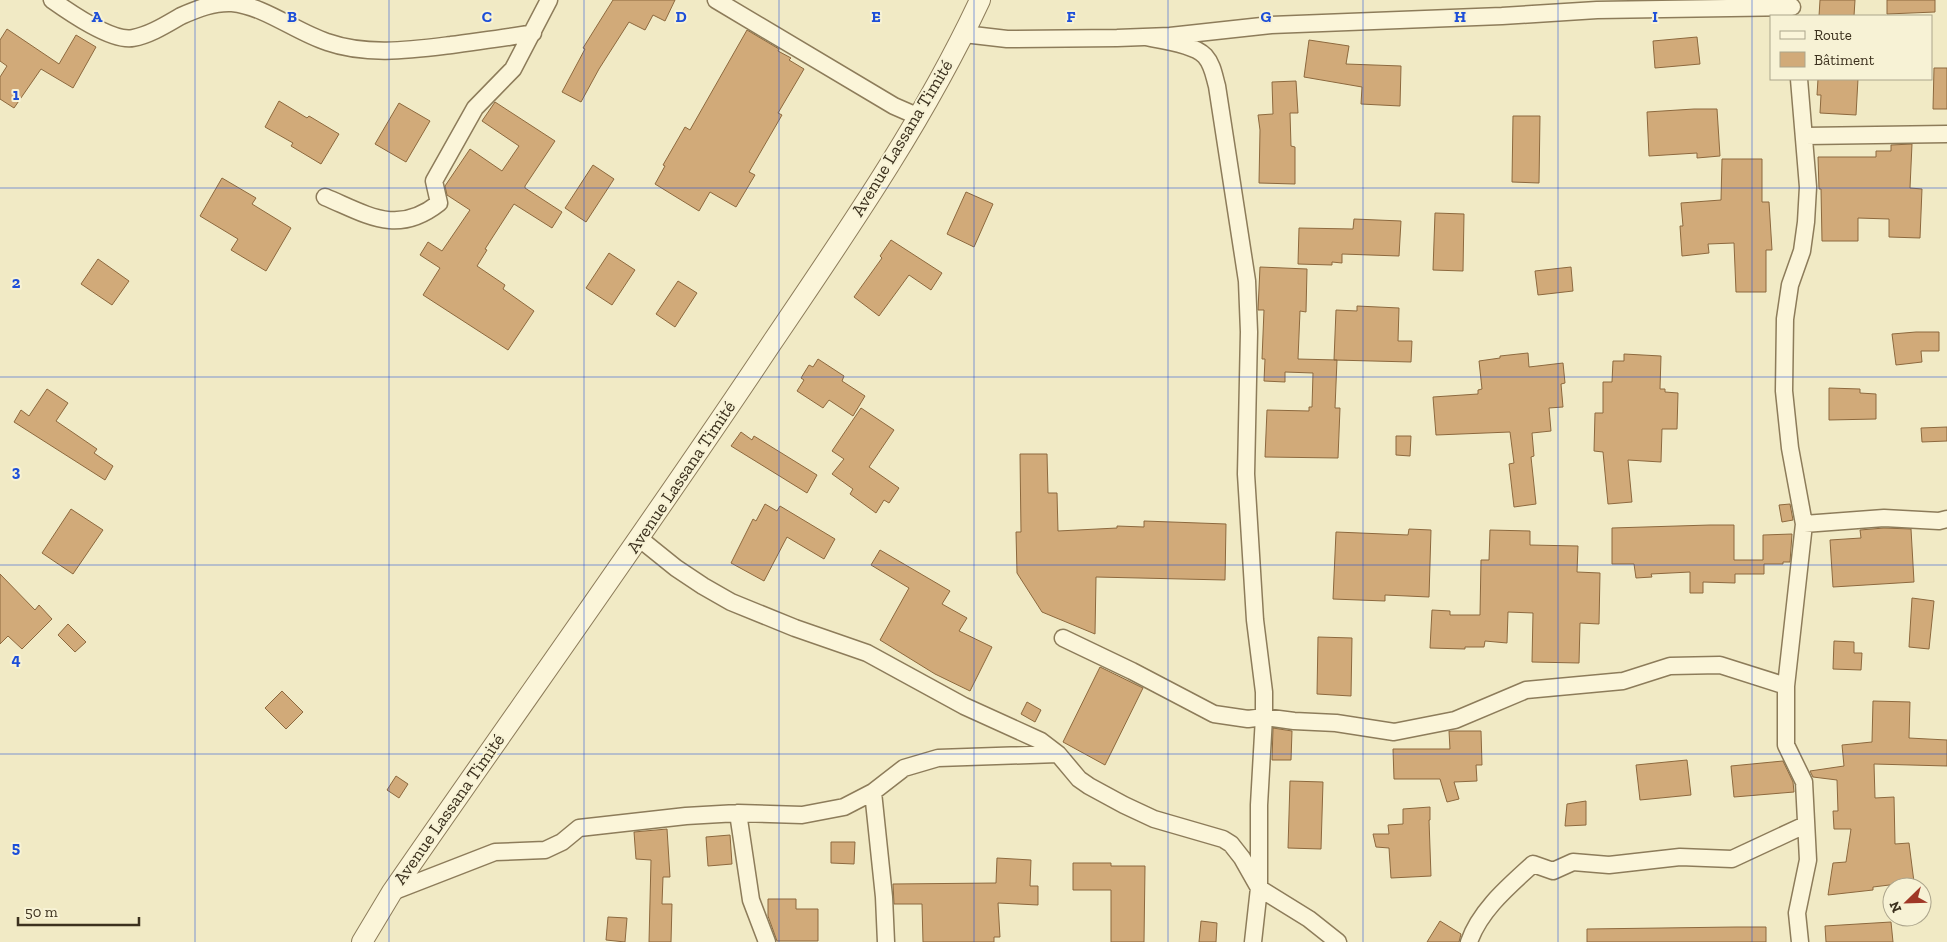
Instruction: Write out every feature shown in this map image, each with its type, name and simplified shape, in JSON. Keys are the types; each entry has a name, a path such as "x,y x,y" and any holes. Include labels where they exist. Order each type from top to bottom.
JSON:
{"street":[{"path":"52,0 92,26 117,36 132,39 212,4 231,3 249,6 327,42 361,49 395,52 504,38 533,32"},
{"path":"325,197 373,217 393,221 405,221 417,217 439,204 434,181 475,108 513,69 549,0"},
{"path":"716,0 894,106 917,116"},
{"name":"Avenue Lassana Timité","path":"362,942 392,892 640,539 873,192 964,34 980,0"},
{"path":"964,34 1033,40 1144,37 1271,25 1502,16 1632,4 1794,8"},
{"path":"1144,37 1174,43 1195,50 1205,56 1212,68 1217,86 1247,281 1249,332 1246,474 1255,620 1264,692 1259,805 1258,888 1252,942"},
{"path":"1799,80 1808,187 1802,251 1790,285 1785,319 1784,391 1790,448 1804,524 1786,686 1786,745 1804,782 1808,860 1797,913 1800,942"},
{"path":"1805,136 1947,134"},
{"path":"1804,524 1884,518 1938,521 1947,519"},
{"path":"640,539 676,568 731,602 795,628 867,653 964,706 1040,741 1058,754 1068,768 1089,786 1154,819 1216,837 1231,844 1242,858 1258,888 1309,919 1338,942"},
{"path":"1063,638 1132,671 1214,714 1248,719 1264,717 1336,723 1394,732 1455,720 1526,690 1624,681 1670,666 1720,665 1786,686"},
{"path":"392,892 495,852 545,850 562,842 579,828 686,816 738,813 802,815 844,807 873,792 904,768 938,758 1058,754"},
{"path":"873,792 884,897 886,942"},
{"path":"738,813 751,900 767,942"},
{"path":"1469,942 1487,910 1507,888 1534,864 1553,871 1573,862 1609,865 1680,857 1732,859 1805,825"}],"building":[{"path":"613,0 675,0 665,21 653,15 645,30 629,22 599,69 581,102 562,92 585,49 583,48"},
{"path":"1820,0 1855,0 1854,15 1819,15"},
{"path":"1887,0 1935,0 1935,12 1887,14"},
{"path":"7,29 59,64 76,35 96,47 73,88 41,69 14,108 0,99 0,77 7,66 0,61 0,40"},
{"path":"747,30 779,49 778,51 791,58 789,60 804,69 778,113 782,115 749,172 755,175 736,207 710,192 699,211 655,184 665,166 663,165 685,127 690,130"},
{"path":"1697,37 1700,64 1655,68 1653,41"},
{"path":"1309,40 1349,46 1346,64 1401,66 1400,106 1361,104 1362,87 1304,77"},
{"path":"1934,68 1947,68 1947,109 1933,109"},
{"path":"1818,80 1858,80 1856,115 1820,113 1821,95 1817,95"},
{"path":"1296,81 1298,113 1290,113 1291,146 1295,147 1295,184 1259,183 1260,130 1258,115 1273,114 1272,82"},
{"path":"279,101 339,134 321,164 291,146 293,143 265,127"},
{"path":"495,102 555,141 525,188 562,212 552,228 514,204 485,249 487,250 477,266 505,285 503,289 534,311 508,350 423,295 440,268 420,255 428,242 442,251 470,210 447,195 445,186 470,149 502,171 519,146 482,121"},
{"path":"399,103 430,121 406,162 375,144"},
{"path":"1717,109 1720,156 1697,158 1697,153 1649,156 1647,112"},
{"path":"1513,116 1540,116 1539,183 1512,182"},
{"path":"1912,144 1910,188 1922,189 1920,238 1889,237 1889,219 1858,218 1858,241 1822,241 1818,157 1876,157 1876,151 1891,151 1891,145"},
{"path":"1722,159 1762,159 1762,202 1769,202 1772,250 1766,250 1766,292 1736,292 1734,243 1708,244 1709,253 1682,256 1680,226 1683,226 1681,203 1721,200"},
{"path":"593,165 614,179 586,222 565,208"},
{"path":"222,178 256,198 252,204 291,228 266,271 231,250 238,239 200,216"},
{"path":"966,192 993,204 974,247 947,234"},
{"path":"1435,213 1464,214 1463,271 1433,270"},
{"path":"1354,219 1401,221 1399,256 1342,254 1342,263 1332,262 1332,265 1298,264 1299,228 1353,229"},
{"path":"891,240 942,273 931,290 909,275 879,316 854,297 882,258 880,256"},
{"path":"609,253 635,270 612,305 586,288"},
{"path":"98,259 129,281 112,305 81,284"},
{"path":"1260,267 1307,269 1306,312 1300,311 1298,359 1337,360 1335,408 1340,408 1338,458 1265,457 1267,410 1309,411 1309,407 1312,407 1313,373 1285,372 1285,382 1264,381 1265,359 1262,359 1264,310 1258,310"},
{"path":"1571,267 1573,291 1538,295 1535,271"},
{"path":"678,281 697,293 675,327 656,314"},
{"path":"1357,306 1399,308 1398,341 1412,341 1411,362 1334,360 1336,310 1357,311"},
{"path":"1939,332 1939,351 1921,351 1922,362 1896,365 1892,334"},
{"path":"1528,353 1529,367 1563,363 1565,383 1561,384 1563,407 1549,408 1551,431 1532,433 1534,456 1531,457 1536,504 1514,507 1509,464 1514,463 1510,432 1436,435 1433,397 1478,394 1478,390 1482,389 1479,361 1500,358 1500,356"},
{"path":"1624,354 1661,356 1660,389 1665,389 1665,392 1678,393 1677,429 1662,429 1661,462 1628,460 1632,502 1608,504 1603,452 1594,451 1595,413 1603,413 1603,382 1612,382 1613,361 1624,361"},
{"path":"818,359 844,376 842,381 865,396 853,416 829,400 823,408 797,391 804,380 801,378 809,365 813,367"},
{"path":"1829,388 1860,389 1860,393 1876,394 1876,419 1829,420"},
{"path":"47,389 68,403 56,421 97,449 94,453 113,466 105,480 14,422 21,410 29,416"},
{"path":"861,408 894,430 869,467 899,488 889,503 884,500 876,513 850,494 853,489 832,474 844,459 832,451"},
{"path":"1947,427 1947,441 1922,442 1921,428"},
{"path":"741,432 752,440 754,436 817,475 807,493 731,446"},
{"path":"1396,436 1411,436 1410,456 1396,455"},
{"path":"1020,454 1047,454 1048,493 1057,493 1058,531 1117,528 1117,526 1144,527 1144,521 1226,524 1225,580 1096,577 1095,634 1042,612 1017,573 1016,532 1021,532"},
{"path":"765,504 777,511 780,506 835,539 824,559 787,537 764,581 731,563 753,519 756,521"},
{"path":"1790,504 1793,520 1782,522 1779,505"},
{"path":"71,509 103,530 73,574 42,553"},
{"path":"1734,525 1734,560 1763,560 1763,535 1792,534 1790,562 1764,564 1764,574 1735,574 1735,583 1703,582 1703,593 1690,593 1690,572 1651,574 1652,577 1636,578 1634,564 1612,564 1612,528"},
{"path":"1884,528 1911,529 1914,582 1833,587 1830,540 1861,538 1860,530"},
{"path":"1409,529 1431,530 1429,597 1385,595 1385,601 1333,599 1336,532 1408,535"},
{"path":"1490,530 1530,531 1530,545 1578,546 1577,572 1600,573 1599,624 1580,623 1579,663 1532,662 1533,613 1508,612 1507,643 1485,641 1484,647 1465,647 1465,649 1430,648 1432,610 1450,611 1450,615 1480,615 1481,560 1489,560"},
{"path":"880,550 950,591 942,604 967,618 959,631 992,647 970,691 935,674 880,640 909,588 871,565"},
{"path":"0,574 35,610 39,605 52,619 22,649 8,636 0,644"},
{"path":"1912,598 1934,601 1929,649 1909,647"},
{"path":"68,624 86,642 75,652 58,635"},
{"path":"1318,637 1352,638 1351,696 1317,694"},
{"path":"1834,641 1854,642 1854,653 1862,653 1861,670 1833,669"},
{"path":"1100,667 1143,688 1105,765 1063,742"},
{"path":"282,691 303,712 286,729 265,708"},
{"path":"1873,701 1910,702 1909,738 1947,740 1947,766 1874,764 1875,798 1894,797 1895,844 1909,843 1913,877 1882,877 1882,886 1873,887 1873,890 1828,895 1833,863 1846,862 1851,829 1834,829 1833,811 1838,811 1837,780 1813,777 1810,771 1844,766 1842,745 1872,742"},
{"path":"1027,702 1041,710 1035,722 1021,714"},
{"path":"1273,728 1292,731 1291,760 1272,760"},
{"path":"1449,731 1481,731 1482,765 1476,765 1477,781 1454,782 1459,799 1447,802 1440,779 1394,779 1393,749 1450,749"},
{"path":"1687,760 1691,795 1640,800 1636,765"},
{"path":"1783,761 1793,782 1794,792 1734,797 1731,766"},
{"path":"396,776 408,784 399,798 387,790"},
{"path":"1290,781 1323,782 1321,849 1288,848"},
{"path":"1586,801 1586,825 1565,826 1567,804"},
{"path":"1430,807 1431,876 1391,878 1389,848 1376,847 1373,834 1389,834 1388,825 1403,824 1403,809"},
{"path":"667,829 670,877 663,877 662,904 672,904 671,942 649,942 651,860 636,859 634,832"},
{"path":"730,835 732,864 708,866 706,837"},
{"path":"831,842 855,842 854,864 831,863"},
{"path":"997,858 1031,860 1030,886 1038,886 1038,905 998,903 1000,937 994,937 994,942 923,942 922,904 894,904 893,884 996,883"},
{"path":"1073,863 1111,863 1111,866 1145,866 1144,942 1111,942 1111,890 1073,890"},
{"path":"768,899 796,899 796,909 818,909 818,941 777,941 768,916"},
{"path":"608,917 627,918 625,942 606,940"},
{"path":"1201,921 1217,923 1216,942 1199,942"},
{"path":"1440,921 1461,934 1459,942 1427,942"},
{"path":"1882,923 1882,927 1892,927 1893,942 1826,942 1825,926"},
{"path":"1766,927 1766,942 1587,942 1587,929"}]}
